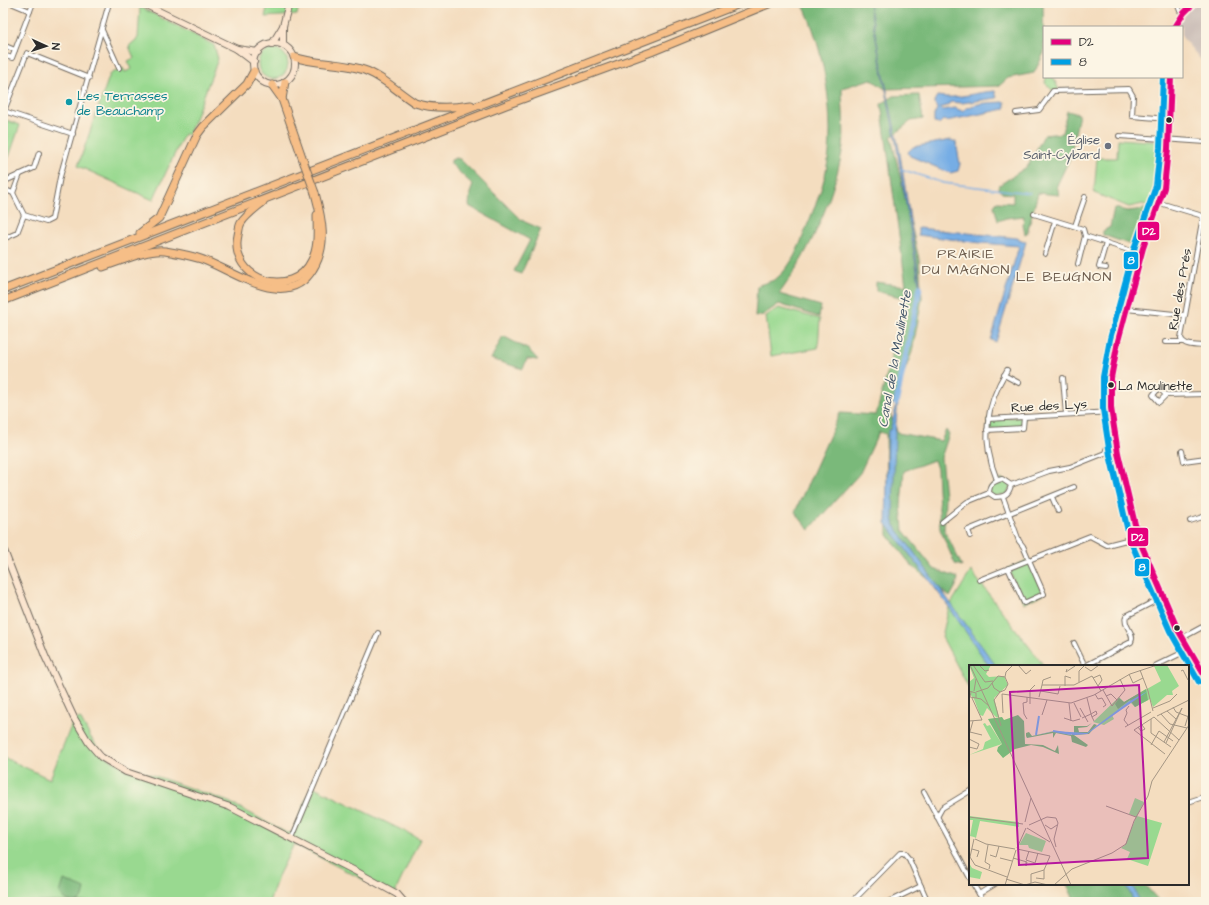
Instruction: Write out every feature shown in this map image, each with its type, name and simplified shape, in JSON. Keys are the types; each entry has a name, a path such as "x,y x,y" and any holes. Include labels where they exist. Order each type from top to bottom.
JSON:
{"highway":[{"path":"3,290 742,3"},
{"path":"3,301 506,105 651,52 771,3"},
{"path":"294,57 311,62 345,65 365,70 415,103 422,106 448,108 481,104"},
{"path":"130,240 159,218 197,135 208,121 247,84 254,71"},
{"path":"282,98 285,82"},
{"path":"61,279 142,254 163,251 202,260 263,287 274,289 290,287 301,282 311,273 322,252 323,233 321,213 282,98 272,85"},
{"path":"268,198 251,212 240,224 237,240 237,251 242,262 250,272 263,280 286,282 296,277 312,261 317,234 316,197"}],"street":[{"path":"11,3 30,11"},
{"path":"3,55 12,58 33,3"},
{"path":"3,189 13,193 24,215 46,222 52,219 60,177 109,3"},
{"path":"142,3 237,49 254,62"},
{"path":"283,45 283,26 289,3"},
{"path":"1177,3 1180,11 1184,13"},
{"path":"1176,26 1184,13 1194,3"},
{"path":"272,44 283,26"},
{"path":"102,29 119,68"},
{"path":"272,44 283,45 294,57 293,72 285,82 272,85 262,81 254,71 254,62 258,52 262,48 272,44"},
{"path":"3,45 15,50"},
{"path":"237,49 258,52"},
{"path":"73,134 4,111 27,53 89,78"},
{"path":"1171,78 1169,140 1166,175 1160,203 1141,254 1126,309 1112,373 1112,412 1118,453 1138,537 1182,638 1206,678"},
{"path":"1016,113 1039,110 1053,91 1129,89 1133,96 1132,116 1169,119"},
{"path":"1119,136 1206,142"},
{"path":"3,182 34,168 39,153"},
{"path":"13,193 20,174"},
{"path":"1075,226 1085,196"},
{"path":"1160,203 1204,216"},
{"path":"1034,214 1083,229 1085,236 1078,264"},
{"path":"3,239 17,233 24,215"},
{"name":"Rue des Prés","path":"1204,216 1181,338 1182,342 1206,346"},
{"path":"1045,254 1055,221"},
{"path":"1085,236 1141,254"},
{"path":"1106,243 1099,266 1106,268"},
{"path":"1126,309 1184,316"},
{"path":"1165,342 1182,342"},
{"path":"997,480 989,459 987,430 988,419 990,405 1007,370"},
{"path":"1004,375 1020,383"},
{"path":"1063,378 1066,414"},
{"path":"1166,395 1206,394"},
{"name":"Rue des Lys","path":"988,419 1112,412"},
{"path":"987,430 1023,428 1024,417"},
{"path":"1105,453 1109,441"},
{"path":"1182,451 1184,461 1206,458"},
{"path":"1011,485 1049,471 1070,467 1105,453 1118,453"},
{"path":"942,522 967,502 988,492 991,484 997,480 1006,480 1011,485"},
{"path":"988,492 995,498 1003,497 1008,494 1011,485"},
{"path":"970,536 968,530 1052,497 1055,493 1074,486"},
{"path":"1003,497 1019,541 1023,546 1044,594 1024,603 1008,568"},
{"path":"1052,497 1058,511"},
{"path":"1190,521 1206,516"},
{"path":"979,580 1090,536 1107,546 1138,537"},
{"path":"3,548 44,656 89,743 101,757 126,772 230,807 398,894 404,902"},
{"path":"1087,665 1131,642 1133,636 1125,622 1126,616 1163,597"},
{"path":"1182,638 1206,625"},
{"path":"292,838 378,634"},
{"path":"1074,643 1085,665"},
{"path":"1156,665 1188,650"},
{"path":"924,792 969,876"},
{"path":"937,818 942,808 969,792"},
{"path":"1189,802 1206,796"},
{"path":"852,902 900,854 904,854 909,859 928,902"},
{"path":"974,885 984,902"},
{"path":"979,894 993,885"},
{"path":"888,902 921,886"}],"shaded area":[{"path":"1194,3 1206,3 1206,66 1183,38 1183,26 1176,26"}],"green space":[{"path":"268,3 299,3 297,15 265,17"},
{"path":"802,3 1043,3 1043,55 1034,73 1008,78 999,86 885,89 871,79 842,88 844,129 843,145 838,171 826,209 818,227 800,262 779,294 821,306 819,317 779,304 763,315 755,317 757,286 777,278 792,261 815,206 826,171 830,131 829,108 822,62 817,40"},
{"path":"140,7 214,45 218,59 189,134 184,134 153,200 78,166 110,74 123,68 125,72 132,69 128,61 134,58 129,46 138,38"},
{"path":"273,49 283,54 288,64 283,74 273,79 263,74 258,64 263,54"},
{"path":"1046,78 1053,78 1059,90 1053,91 1045,83"},
{"path":"919,95 923,119 911,121 891,137 919,259 922,298 912,352 889,412 898,433 941,441 946,430 949,434 941,458 945,495 944,529 962,566 955,564 940,529 937,469 934,460 904,471 901,505 903,530 934,569 958,578 956,586 950,597 911,565 888,535 886,434 879,432 860,473 809,530 795,512 840,413 876,415 904,310 904,298 876,291 876,282 906,286 881,104 894,96"},
{"path":"1067,111 1079,114 1070,158 1057,185 1059,195 1038,193 1027,233 1025,234 1023,225 1024,216 1006,218 998,221 994,206 997,202 1013,203 1013,194 1002,193 998,186 1028,166 1044,135 1062,133"},
{"path":"3,119 20,125 9,157 3,160"},
{"path":"1118,139 1164,142 1162,183 1154,209 1143,204 1129,207 1094,193 1097,158 1117,158"},
{"path":"456,158 460,159 517,216 525,222 541,229 521,274 514,271 530,240 469,206 470,193 473,185 451,164 451,160"},
{"path":"1114,208 1127,211 1145,209 1150,212 1137,247 1103,235 1103,231 1110,227"},
{"path":"779,308 820,319 818,348 771,356 766,316"},
{"path":"503,336 529,350 538,360 527,359 523,369 491,359"},
{"path":"1024,417 1023,428 987,430 988,419"},
{"path":"1002,479 1011,485 1007,494 992,496 989,488"},
{"path":"1029,560 1044,594 1024,603 1008,568"},
{"path":"971,571 1043,665 969,665 969,688 942,637 949,607"},
{"path":"80,718 90,737 102,752 113,761 229,802 287,833 293,832 312,786 420,839 397,888 395,896 294,844 279,874 269,902 3,902 3,757 50,779 73,721"},
{"path":"64,880 85,889 83,897 78,902 73,902 64,898 60,893"},
{"path":"1067,885 1145,885 1160,902 1075,902"}],"water":[{"path":"869,3 900,154 921,290 898,402 895,433 893,517 895,526 995,665 988,665 949,607 886,523 888,430 890,430 895,411 920,290 895,137"},
{"path":"995,91 997,98 962,103 951,102 940,108 941,110 955,108 962,111 977,104 1005,102 1005,109 946,121 943,120 939,124 934,123 934,115 937,109 934,101 937,96 952,97"},
{"path":"951,140 956,142 960,164 958,171 950,173 910,156 908,152 913,147"},
{"path":"918,228 1017,238 1026,242 996,342 991,340 1019,246 918,235"},
{"path":"1126,885 1132,885 1140,902 1134,902"}],"waterway":[{"path":"901,169 943,183 1030,193"},
{"name":"Canal de la Moulinette","path":"896,403 920,287"}],"transit line":[{"name":"D2","path":"1176,26 1184,13 1194,3"},
{"name":"8","path":"1163,78 1160,148 1156,186 1135,246 1110,339 1103,377 1103,409 1110,455 1130,540 1170,631 1199,682"},
{"name":"D2","path":"1171,78 1168,149 1164,188 1143,248 1118,341 1111,378 1111,408 1118,453 1138,537 1177,628 1206,678"}],"place":[{"name":"Les Terrasses de Beauchamp","path":"69,102"},
{"name":"Église Saint-Cybard","path":"1108,146"},
{"name":"La Moulinette","path":"1111,385"}],"district":[{"name":"PRAIRIE DU MAGNON","path":"966,262"},
{"name":"LE BEUGNON","path":"1064,276"}]}
